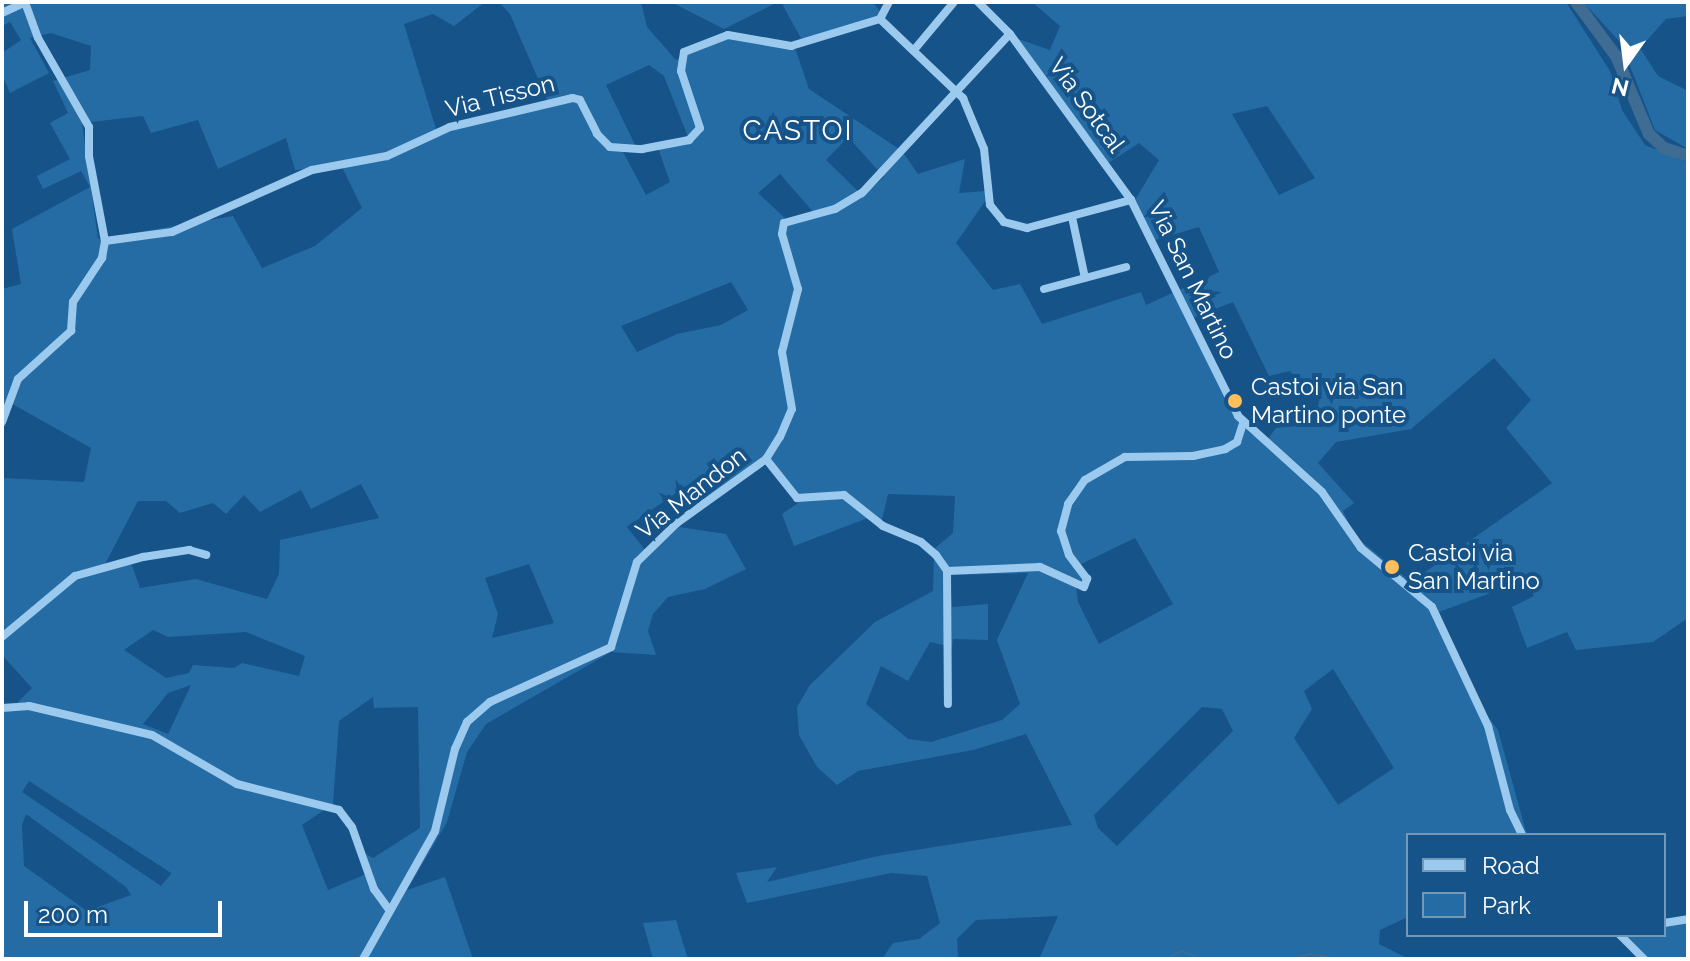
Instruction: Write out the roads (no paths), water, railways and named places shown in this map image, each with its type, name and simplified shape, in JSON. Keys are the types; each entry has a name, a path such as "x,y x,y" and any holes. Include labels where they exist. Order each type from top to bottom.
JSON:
{"street":[{"path":"2,13 26,2 38,38 89,127 89,156 105,241 102,258 73,302 71,331 18,379 2,422"},
{"path":"880,19 889,2"},
{"path":"914,50 954,2"},
{"name":"Via Sotcal","path":"978,2 1010,34 1131,200"},
{"name":"Via San Martino","path":"880,19 956,92 977,125 988,200 995,214 1018,229 1131,200 1243,423 1315,484 1361,548 1432,607 1488,726 1510,810 1521,833"},
{"name":"Via Tisson","path":"105,241 132,241 185,228 312,170 387,156 450,127 573,98 580,100 597,134 610,147 642,149 689,140 700,128 681,71 684,52 728,35 806,44 880,19"},
{"path":"956,92 1010,34"},
{"name":"Via Mandon","path":"363,959 388,908 435,831 455,749 467,722 490,702 611,647 637,562 677,523 766,459 792,409 781,357 798,289 782,227 862,193 956,92"},
{"path":"1072,217 1085,278"},
{"path":"1044,289 1126,267"},
{"path":"947,571 1040,567 1084,587 1087,579 1069,555 1061,531 1068,504 1085,480 1125,457 1193,456 1225,449 1237,442 1243,423"},
{"path":"766,459 797,498 849,498 883,526 931,550 947,571 948,704"},
{"path":"2,637 75,576 143,557 189,550 206,555"},
{"path":"2,708 29,706 152,735 237,784 339,810 352,827 374,889 388,908"},
{"path":"1666,923 1688,919"},
{"path":"1622,937 1644,959"}],"waterway":[{"path":"1576,2 1616,56 1649,134 1664,148 1688,156"},
{"path":"1166,959 1181,951 1203,959"},
{"path":"1294,959 1310,954 1337,959"},
{"path":"93,959 136,959"}],"place":[{"name":"Castoi via San Martino ponte","path":"1235,401"},
{"name":"Castoi via San Martino","path":"1392,567"}],"district":[{"name":"CASTOI","path":"798,131"}]}
